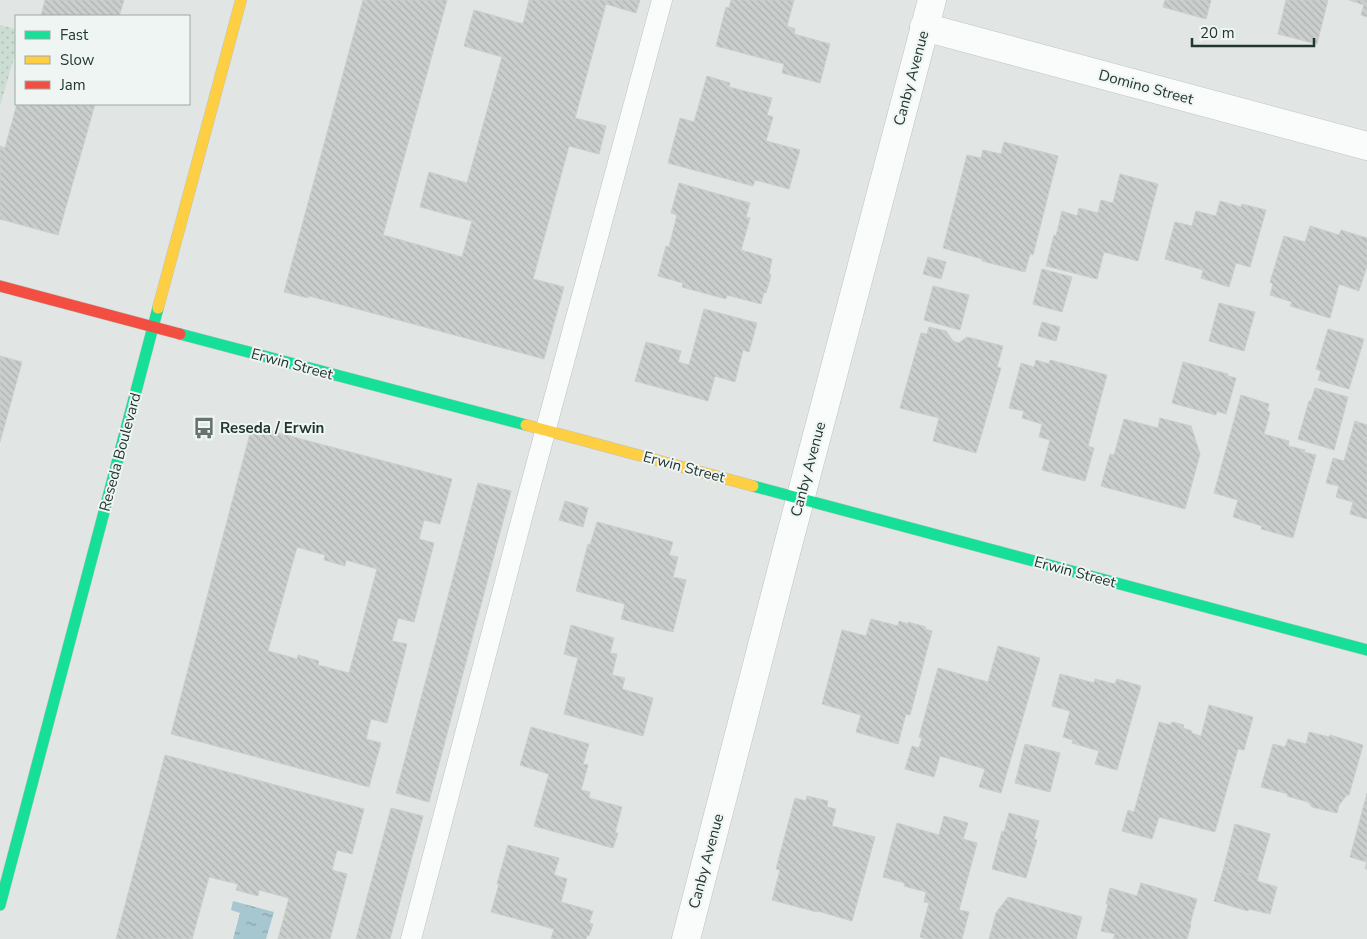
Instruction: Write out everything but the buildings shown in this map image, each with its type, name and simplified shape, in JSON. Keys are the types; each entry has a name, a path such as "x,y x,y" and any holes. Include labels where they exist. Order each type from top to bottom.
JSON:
{"street":[{"name":"Reseda Boulevard","path":"0,905 241,0"},
{"name":"Canby Avenue","path":"686,939 932,0"},
{"name":"Domino Street","path":"924,27 1367,146"},
{"name":"Erwin Street","path":"0,286 1367,650"}],"lane":[{"path":"411,939 662,0"}],"green space":[{"path":"0,25 15,29 15,54 0,106"}],"water":[{"path":"233,901 274,912 266,939 233,939 240,913 231,910"}],"traffic: fast":[{"path":"0,905 158,308"},
{"path":"180,334 526,425"},
{"path":"753,486 1367,650"}],"traffic: slow":[{"path":"158,308 241,0"},
{"path":"526,425 753,486"}],"traffic: jam":[{"path":"0,286 180,334"}],"place":[{"name":"Reseda / Erwin","path":"204,428"}]}
